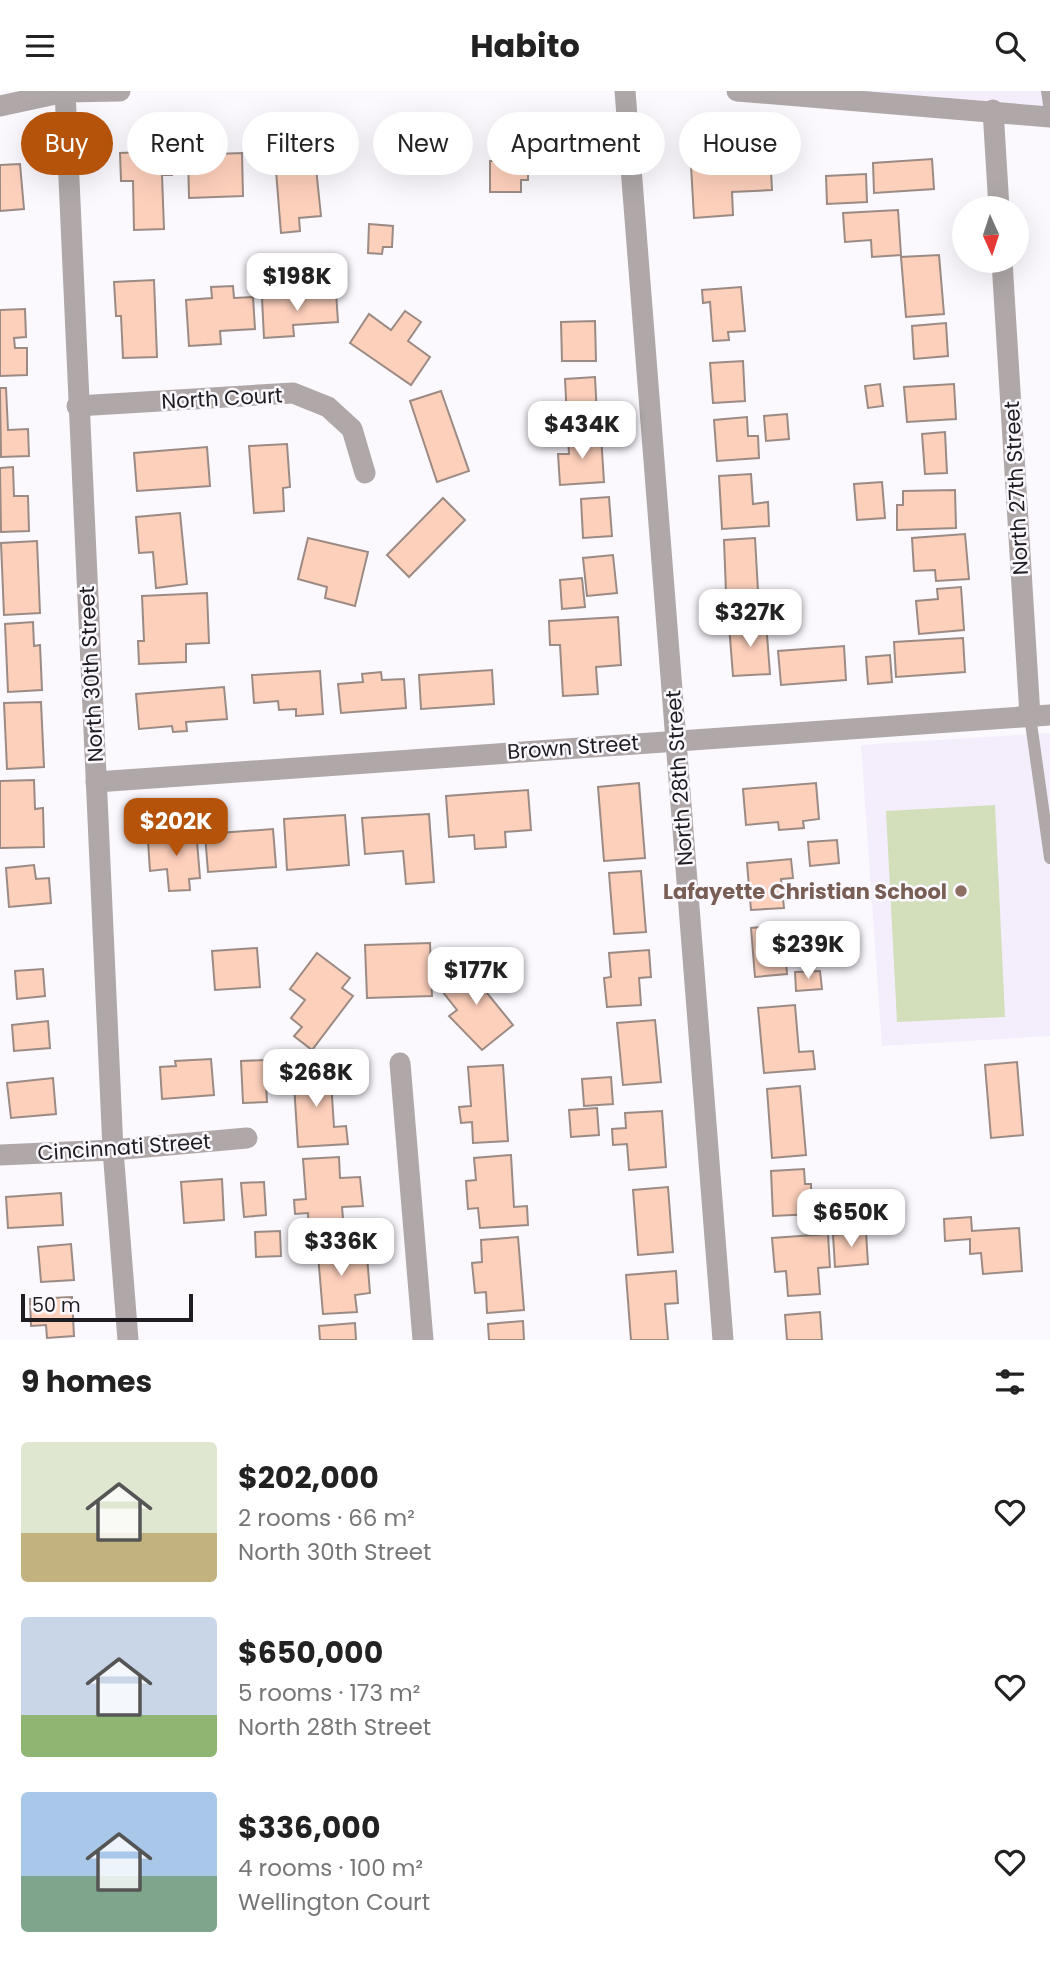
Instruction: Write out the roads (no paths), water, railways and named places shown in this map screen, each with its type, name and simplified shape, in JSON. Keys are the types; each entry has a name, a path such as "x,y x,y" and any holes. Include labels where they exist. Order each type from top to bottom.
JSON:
{"street":[{"path":"0,106 65,91 120,91"},
{"name":"North 30th Street","path":"65,91 77,406 113,1150 128,1340"},
{"name":"North 28th Street","path":"625,91 723,1340"},
{"path":"737,91 993,110 1050,117"},
{"path":"993,110 998,196"},
{"name":"North 27th Street","path":"1003,273 1040,715"},
{"name":"North Court","path":"77,406 293,393 328,407 352,429 365,473"},
{"name":"Brown Street","path":"96,782 1040,715"},
{"path":"400,1063 423,1340"},
{"name":"Cincinnati Street","path":"0,1155 113,1150 247,1138"}],"lane":[{"path":"1047,91 1050,111"},
{"path":"1040,715 1050,858"}],"place":[{"name":"Lafayette Christian School","path":"961,891"}]}
